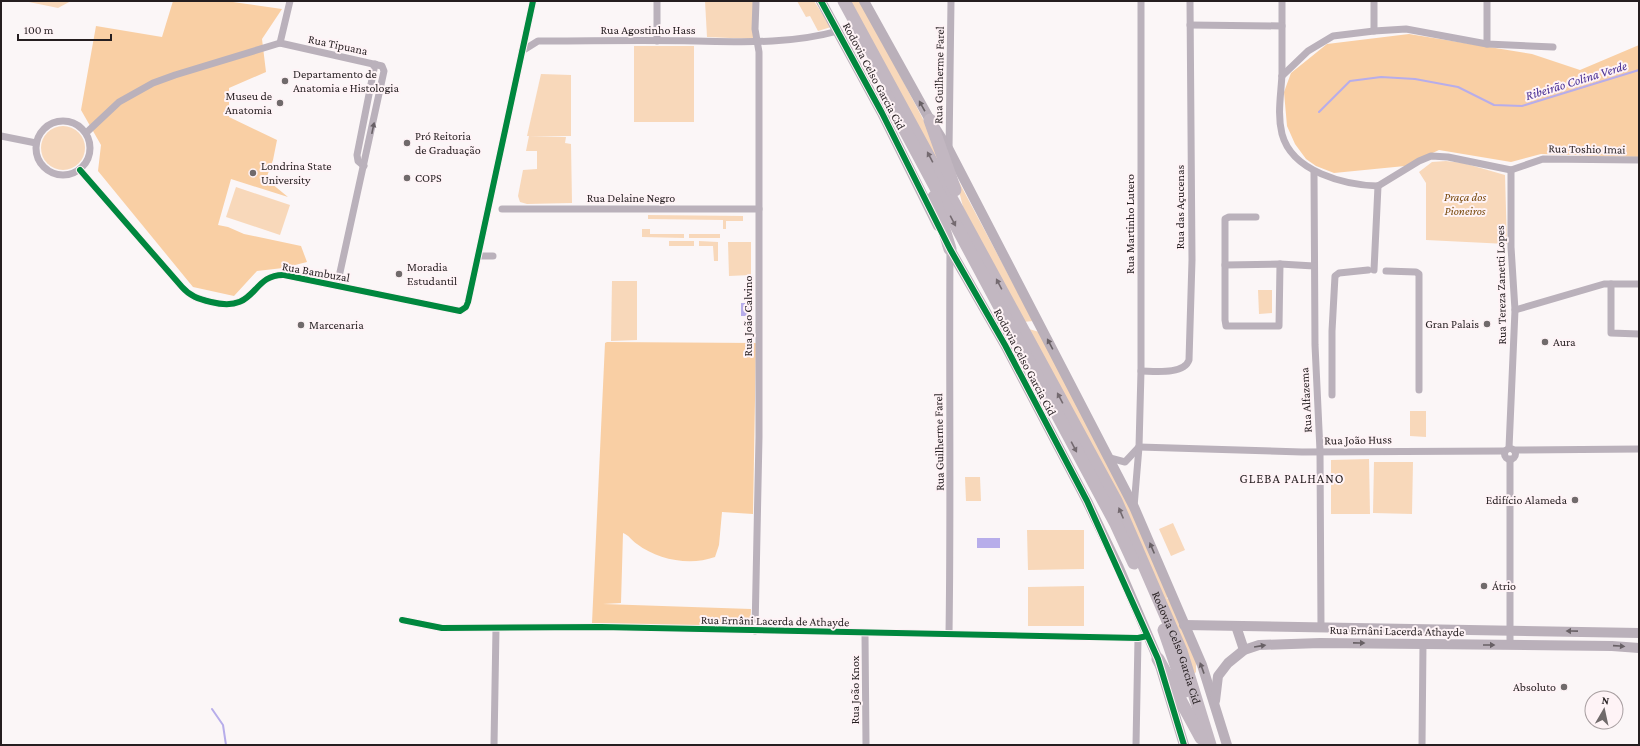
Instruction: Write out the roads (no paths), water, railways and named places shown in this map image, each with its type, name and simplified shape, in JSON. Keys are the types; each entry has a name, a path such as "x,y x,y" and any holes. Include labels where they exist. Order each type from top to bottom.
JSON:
{"highway":[{"name":"Rodovia Celso Garcia Cid","path":"836,1 1116,524 1161,622 1204,743"},
{"name":"Rodovia Celso Garcia Cid","path":"844,1 1116,500 1181,651 1204,743"},
{"path":"930,120 964,219"},
{"path":"926,170 950,249"},
{"path":"1158,659 1204,743"}],"street":[{"path":"280,43 290,1"},
{"name":"Rua Bambuzal","path":"80,170 182,287 193,297 223,306 238,304 268,278 278,275 460,311 466,307 533,1"},
{"path":"657,1 657,41"},
{"name":"Rua João Calvino","path":"755,631 758,437 760,52 755,29 756,1"},
{"name":"Rodovia Celso Garcia Cid","path":"821,1 882,113 950,249 1005,345 1087,501 1119,568 1142,637 1158,659 1184,745"},
{"name":"Rodovia Celso Garcia Cid","path":"864,1 948,150 1110,458 1134,507 1202,665 1227,745"},
{"name":"Rua Guilherme Farel","path":"948,150 951,1"},
{"name":"Rua Martinho Lutero","path":"1139,447 1141,371 1141,1"},
{"name":"Rua das Açucenas","path":"1141,371 1178,370 1186,366 1189,360 1192,260 1190,1"},
{"path":"1282,1 1282,76 1279,110 1283,136 1292,153 1314,172 1360,186 1378,186 1419,161 1432,156 1448,157 1511,170"},
{"path":"1374,1 1374,31"},
{"path":"1487,1 1487,44"},
{"path":"1190,25 1282,26"},
{"path":"1282,76 1308,51 1332,36 1374,31 1406,28 1487,44 1553,47"},
{"name":"Rua Agostinho Hass","path":"522,51 538,41 758,43 816,37 838,31"},
{"name":"Rua Tipuana","path":"86,133 120,101 152,83 280,43 375,64 357,155 358,161 364,166 337,286"},
{"path":"62,120 72,122 80,126 86,133 91,148 85,164 80,170 64,175 49,171 38,159 36,143 39,134 45,127 53,122 62,120"},
{"path":"1,136 36,143"},
{"name":"Rua Toshio Imai","path":"1511,170 1543,159 1639,160"},
{"name":"Rua Tereza Zanetti Lopes","path":"1509,450 1515,310 1511,170"},
{"name":"Rua Alfazema","path":"1314,172 1315,345 1320,451 1320,627"},
{"path":"1371,270 1378,186"},
{"name":"Rua Delaine Negro","path":"502,209 759,209"},
{"path":"1256,216 1230,217 1225,219 1226,325 1230,327 1279,326 1280,264"},
{"name":"Rua Guilherme Farel","path":"949,634 951,513 948,399 950,249"},
{"path":"478,256 493,256"},
{"path":"1225,265 1280,264 1314,266"},
{"path":"1332,396 1332,331 1335,276 1339,273 1371,270 1413,271 1419,274 1419,390"},
{"path":"1608,284 1611,333 1639,334"},
{"path":"1515,310 1608,284 1639,284"},
{"path":"1110,458 1125,462 1139,447"},
{"path":"1134,507 1139,447"},
{"name":"Rua João Huss","path":"1139,447 1320,451 1639,448"},
{"path":"1509,450 1505,457 1510,459 1510,645"},
{"name":"Rua Ernâni Lacerda de Athayde","path":"402,620 442,628 601,627 865,634 1142,637"},
{"path":"1184,625 1320,627"},
{"path":"1236,626 1240,643 1244,650"},
{"name":"Rua Ernâni Lacerda Athayde","path":"1639,633 1320,627 1320,643 1639,648"},
{"path":"494,745 496,628"},
{"name":"Rua João Knox","path":"865,634 866,745"},
{"path":"1136,745 1142,637"},
{"path":"1214,703 1218,676 1228,663 1244,650 1259,645 1320,643"},
{"path":"1422,745 1423,644"}],"waterway":[{"name":"Ribeirão Colina Verde","path":"1319,112 1350,81 1381,77 1415,79 1458,87 1494,105 1522,106 1639,70"},
{"path":"212,709 223,725 226,745"}],"place":[{"name":"Departamento de Anatomia e Histologia","path":"285,81"},
{"name":"Museu de Anatomia","path":"280,103"},
{"name":"Pró Reitoria de Graduação","path":"407,143"},
{"name":"Londrina State University","path":"253,173"},
{"name":"COPS","path":"407,178"},
{"name":"Moradia Estudantil","path":"399,274"},
{"name":"Gran Palais","path":"1487,324"},
{"name":"Marcenaria","path":"301,325"},
{"name":"Aura","path":"1545,342"},
{"name":"Edifício Alameda","path":"1575,500"},
{"name":"Átrio","path":"1484,586"},
{"name":"Absoluto","path":"1564,687"}],"district":[{"name":"GLEBA PALHANO","path":"1292,478"}],"park label":[{"name":"Praça dos Pioneiros","path":"1465,204"}]}
